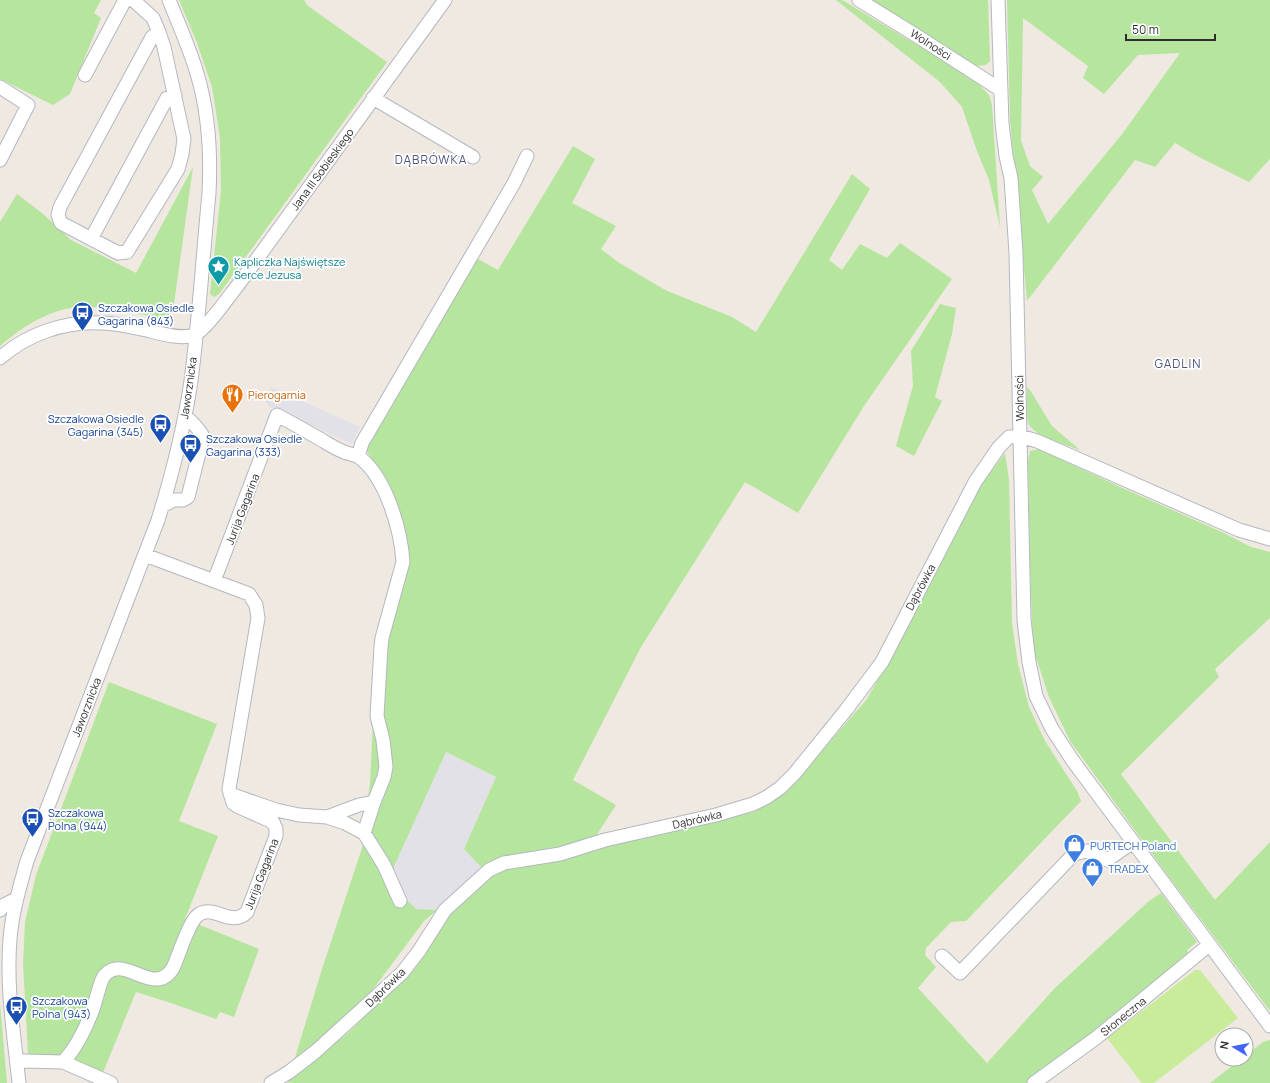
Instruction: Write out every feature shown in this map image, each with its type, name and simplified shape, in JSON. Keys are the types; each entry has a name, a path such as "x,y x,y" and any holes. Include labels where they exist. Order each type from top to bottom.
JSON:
{"street":[{"path":"85,74 125,0"},
{"path":"133,0 153,18 159,32 175,95 184,139 178,168 127,252 118,253 61,223 58,215 60,207 152,37 159,32"},
{"name":"Jaworznicka","path":"19,1083 5,938 27,861 162,506 174,464 191,381 211,164 209,136 199,79 192,57 169,0"},
{"name":"Jana III Sobieskiego","path":"195,334 210,320 238,284 445,0"},
{"name":"Wolności","path":"859,0 1001,90"},
{"name":"Wolności","path":"998,0 1002,123 1006,156 1011,178 1016,253 1020,436 1038,441 1239,530 1270,539"},
{"path":"0,87 28,105 0,160"},
{"path":"91,239 167,98 175,95"},
{"path":"373,98 473,157"},
{"path":"364,832 384,777 386,767 383,740 377,716 381,647 382,638 403,562 402,551 387,495 379,479 368,465 358,456 362,443 514,183 527,156"},
{"path":"0,358 19,344 39,334 60,327 81,324 101,323 187,337 195,334"},
{"path":"162,506 174,500 183,500 188,497 203,437 201,431 193,425 185,415"},
{"name":"Jurija Gagarina","path":"214,581 277,415 342,451 358,456"},
{"path":"1020,436 1024,620 1029,662 1036,696 1052,729 1099,797 1270,1026"},
{"name":"Dąbrówka","path":"270,1083 315,1052 402,973 419,951 445,910 489,870 504,863 560,854 605,840 716,815 753,804 780,788 846,710 882,662 975,482 999,447 1009,437 1020,436"},
{"path":"145,554 248,594 253,599 258,611 229,789 230,794 276,810 299,815 327,817 345,823 364,832 384,865 400,901"},
{"name":"Jurija Gagarina","path":"63,1062 72,1052 92,1012 104,975 113,969 121,968 153,980 162,979 170,974 197,916 210,912 232,918 242,917 247,912 276,836 276,829 273,822 233,803 230,794"},
{"path":"327,817 353,807 374,802"},
{"path":"942,956 960,973 1074,854 1087,851 1107,860 1133,842"},
{"path":"0,910 4,905 16,899"},
{"name":"Słoneczna","path":"1034,1083 1096,1038 1209,945"},
{"path":"17,1062 63,1062 111,1083"}],"shaded area":[{"path":"271,387 360,427 352,444 268,406 265,399"},
{"path":"446,752 496,777 464,849 482,868 437,910 416,909 402,895 391,873"}],"green space":[{"path":"0,0 101,0 94,13 101,18 70,94 53,105 0,79"},
{"path":"179,0 304,0 308,6 387,62 219,294 214,297 210,294 221,191 220,138 212,87 197,43"},
{"path":"836,0 842,0 974,79 989,95 992,105 1000,227 989,180 962,107 940,82"},
{"path":"871,0 988,0 990,61 986,65 977,66"},
{"path":"1007,0 1270,0 1270,159 1249,182 1197,156 1175,143 1155,167 1135,160 1027,301 1010,119","holes":["1023,18 1088,66 1083,78 1104,94 1138,55 1180,53 1123,133 1048,224 1032,190 1043,177 1030,166 1021,141"]},
{"path":"573,146 595,159 572,203 616,226 601,249 618,262 665,290 732,317 756,332 852,174 870,189 829,260 842,270 860,244 887,258 900,243 952,279 864,406 798,513 745,482 641,647 573,780 616,805 596,836 570,846 497,859 482,868 464,849 496,777 446,752 391,873 402,895 416,909 437,910 424,921 371,992 293,1064 323,966 362,848 370,783 373,721 387,636 401,525 393,492 366,450 476,258 498,270"},
{"path":"193,167 173,311 165,319 102,308 70,308 38,320 18,332 0,346 0,222 17,194 42,213 71,240 136,273"},
{"path":"940,304 956,308 952,334 935,397 942,401 914,456 896,446 913,386 911,351"},
{"path":"1027,387 1052,426 1080,450 1042,436 1031,427 1027,418"},
{"path":"1039,449 1224,533 1251,547 1270,552 1270,618 1215,669 1219,677 1121,774 1215,900 1270,842 1270,1011 1169,877 1070,741 1049,697 1033,648 1028,461 1030,451"},
{"path":"1005,453 1009,480 1012,623 1018,664 1029,707 1045,741 1077,791 1081,801 966,921 951,922 926,948 925,955 936,967 918,988 987,1063 1055,988 1149,901 1161,893 1197,942 1187,950 1190,955 1079,1045 1029,1083 288,1083 291,1075 307,1065 348,1033 385,997 417,946 482,881 500,870 587,852 654,834 754,812 786,792 867,699 915,614 980,487"},
{"path":"109,682 217,724 179,821 218,836 185,919 259,949 234,1017 220,1012 216,1019 136,992 102,1075 60,1057 28,1054 23,963 25,922 36,875"},
{"path":"1195,970 1200,970 1238,1018 1226,1027 1214,1027 1214,1037 1154,1083 1142,1083 1107,1038"},
{"path":"0,1003 7,1083 0,1083"},
{"path":"1270,1040 1270,1083 1210,1083 1231,1067 1254,1067 1254,1049 1263,1042"}],"place":[{"name":"Kapliczka Najświętsze Serce Jezusa","path":"218,286"},
{"name":"Szczakowa Osiedle Gagarina (843)","path":"82,332"},
{"name":"Pierogarnia","path":"233,414"},
{"name":"Szczakowa Osiedle Gagarina (345)","path":"160,444"},
{"name":"Szczakowa Osiedle Gagarina (333)","path":"190,464"},
{"name":"Szczakowa Polna (944)","path":"32,838"},
{"name":"PURTECH Poland","path":"1075,864"},
{"name":"TRADEX","path":"1092,888"},
{"name":"Szczakowa Polna (943)","path":"17,1026"}],"district":[{"name":"DĄBRÓWKA","path":"431,159"},
{"name":"GADLIN","path":"1178,363"}]}
